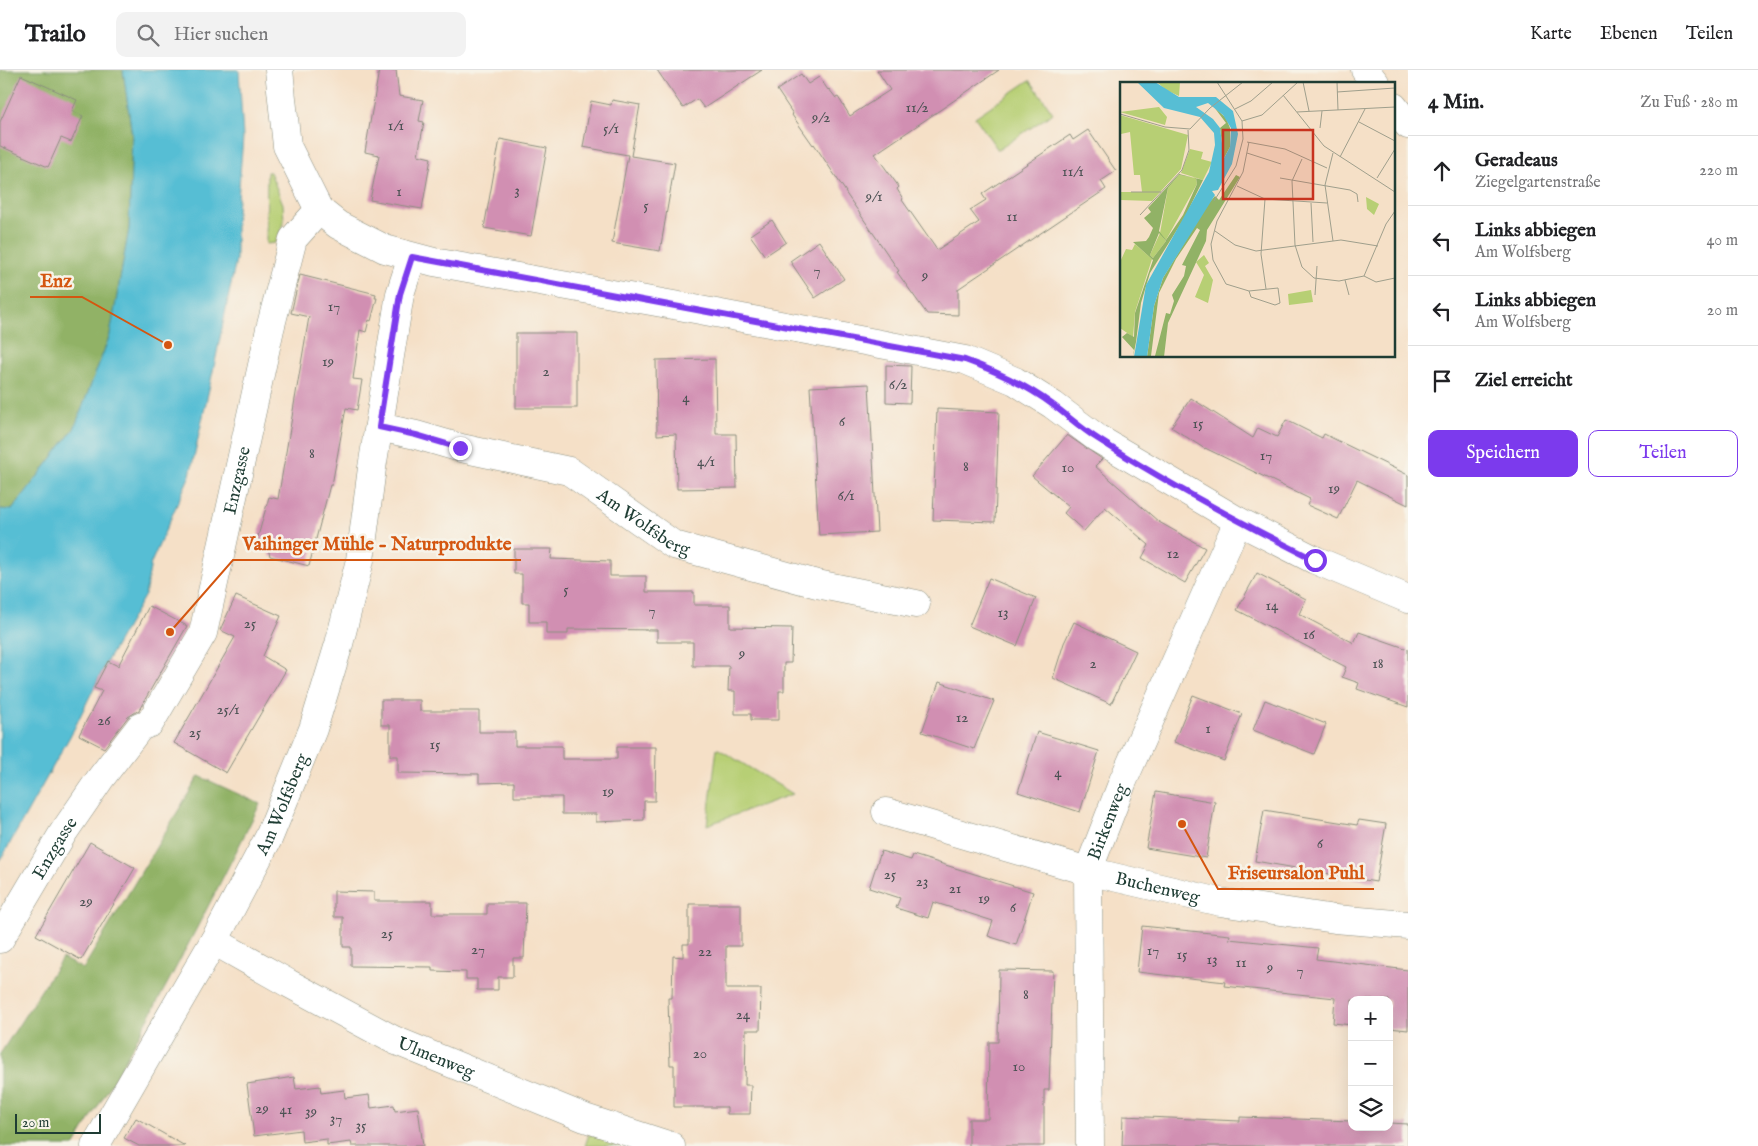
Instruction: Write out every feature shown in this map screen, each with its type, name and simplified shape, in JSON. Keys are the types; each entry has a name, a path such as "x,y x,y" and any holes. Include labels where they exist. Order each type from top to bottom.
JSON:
{"street":[{"path":"279,70 287,146 320,210 338,225 361,238 385,249 412,257 965,360 1022,385 1053,405 1097,438 1238,521 1315,560 1408,599"},
{"path":"1365,70 1374,82"},
{"path":"1396,110 1408,125"},
{"name":"Enzgasse","path":"0,939 63,833 100,779 140,727 150,723 203,633 270,329 293,239 320,210"},
{"name":"Am Wolfsberg","path":"95,1146 214,941 269,837 313,729 339,644 360,560 400,294 412,257"},
{"name":"Am Wolfsberg","path":"379,427 416,435 460,448 569,471 674,545 817,584 916,604"},
{"name":"Birkenweg","path":"1090,1146 1088,871 1122,781 1238,521"},
{"name":"Buchenweg","path":"886,812 1088,871 1220,902 1336,919 1408,925"},
{"name":"Ulmenweg","path":"214,941 288,984 394,1040 585,1118 665,1145"}],"green space":[{"path":"0,70 123,70 132,135 129,229 110,335 74,429 12,510 0,509"},
{"path":"1030,80 1053,113 998,150 975,117"},
{"path":"267,172 270,172 283,204 284,223 275,243 266,244"},
{"path":"717,748 793,794 707,825"},
{"path":"199,776 260,804 171,977 124,1062 74,1146 0,1146 0,1054 62,958 83,969"},
{"path":"589,1134 619,1144 621,1146 585,1146"}],"water":[{"path":"123,70 239,70 243,137 236,224 236,260 190,475 151,563 145,595 107,661 73,731 0,861 0,509 12,510 74,429 110,335 129,229 132,135"}],"building":[{"path":"379,70 396,70 399,96 423,100 419,121 424,122 418,155 431,158 422,209 370,200 379,155 365,152"},
{"path":"657,70 762,70 704,108 697,99 683,108"},
{"path":"877,70 999,70 875,154 899,187 897,189 902,200 937,250 979,222 970,210 986,200 982,194 1070,135 1073,140 1088,130 1116,171 1101,181 1106,189 958,289 958,315 927,314 897,272 899,271 814,144 792,115 777,90 801,74 808,84 819,77 828,90 836,98 838,97 850,116 890,90"},
{"path":"21,75 77,100 72,111 83,116 71,142 61,138 48,167 0,146 0,122"},
{"path":"612,100 640,105 631,156 675,163 660,251 612,243 628,155 583,147 591,101 611,105"},
{"path":"500,139 547,148 531,236 484,228"},
{"path":"772,220 786,242 765,256 750,235"},
{"path":"819,241 844,279 815,298 790,261"},
{"path":"300,275 376,294 375,298 377,298 366,332 360,330 353,379 362,380 357,410 346,408 332,485 330,485 309,566 270,556 266,541 257,540 269,497 278,499 309,317 291,313"},
{"path":"516,333 577,333 577,408 516,408"},
{"path":"715,359 716,434 736,434 737,488 677,489 676,434 657,435 656,360"},
{"path":"886,365 911,366 910,403 886,402"},
{"path":"869,384 877,532 819,535 810,387"},
{"path":"1191,398 1253,438 1258,428 1277,437 1286,420 1322,438 1324,434 1408,475 1408,505 1357,480 1338,519 1307,505 1310,499 1205,449 1171,427"},
{"path":"937,409 999,412 995,522 933,520"},
{"path":"1067,435 1102,459 1095,466 1159,522 1205,548 1185,583 1142,558 1149,545 1105,507 1084,531 1064,513 1069,507 1032,476"},
{"path":"514,549 552,549 551,559 610,561 610,576 646,576 646,592 694,592 694,605 730,605 730,627 792,628 791,663 784,663 784,691 779,691 779,720 751,720 751,714 735,714 735,691 728,691 729,666 693,666 693,642 657,642 657,630 568,629 568,634 546,634 546,622 529,622 529,603 522,603 522,574 514,574"},
{"path":"1257,573 1306,599 1299,614 1354,643 1359,632 1408,649 1408,707 1357,689 1359,683 1342,677 1346,667 1237,610"},
{"path":"989,578 1036,598 1017,646 969,626"},
{"path":"236,596 281,616 263,656 286,670 226,773 174,743 235,637 220,630"},
{"path":"149,606 187,626 139,710 128,717 104,748 79,735 102,691 94,688 108,661 118,666"},
{"path":"1074,622 1136,651 1111,704 1053,678 1064,643"},
{"path":"939,682 994,701 974,749 922,732"},
{"path":"1193,695 1242,714 1224,761 1174,742"},
{"path":"381,700 420,700 420,711 479,711 479,732 515,732 515,746 562,746 562,759 617,759 617,747 656,747 655,801 644,801 644,820 596,822 596,814 562,814 562,797 514,797 514,782 479,783 479,774 398,773 398,756 390,756 390,725 381,725"},
{"path":"1265,700 1326,724 1314,754 1253,730"},
{"path":"1037,732 1099,751 1080,812 1018,792"},
{"path":"1156,792 1215,802 1206,858 1146,848"},
{"path":"1264,810 1357,825 1359,820 1386,824 1376,882 1255,861"},
{"path":"90,842 135,868 81,960 36,935"},
{"path":"881,851 911,860 913,855 1033,892 1016,945 988,936 993,921 933,902 928,918 896,908 900,898 869,888"},
{"path":"334,891 374,892 374,901 432,901 432,914 487,914 487,903 526,903 524,958 513,958 513,977 498,977 498,990 477,990 477,979 466,979 466,972 432,971 432,967 351,966 351,947 343,947 343,917 334,917"},
{"path":"689,904 741,904 741,946 726,946 726,989 761,989 760,1030 746,1030 745,1085 751,1085 750,1114 727,1114 727,1107 674,1107 674,1065 670,1065 668,998 672,998 673,956 683,957 683,944 689,944"},
{"path":"1142,926 1230,935 1229,939 1318,948 1316,959 1408,970 1408,1030 1393,1028 1393,996 1348,996 1348,1025 1333,1023 1335,998 1224,986 1225,982 1137,972"},
{"path":"999,970 1053,971 1049,1090 1044,1090 1044,1146 969,1146 969,1119 988,1119 989,1042 998,1042"},
{"path":"294,1077 296,1089 320,1086 321,1093 344,1090 345,1098 369,1095 371,1108 394,1105 395,1111 418,1108 423,1146 352,1146 351,1142 327,1145 327,1139 302,1142 301,1130 254,1136 247,1084"},
{"path":"1123,1116 1240,1121 1240,1117 1348,1121 1348,1131 1393,1131 1393,1123 1408,1124 1408,1146 1122,1146"},
{"path":"136,1118 185,1146 139,1146 124,1138"}],"place":[{"name":"Enz","path":"168,345"},
{"name":"Vaihinger Mühle - Naturprodukte","path":"170,632"},
{"name":"Friseursalon Puhl","path":"1182,824"}],"route":[{"path":"460,448 416,435 379,427 400,294 412,257 965,360 983,366 1015,381 1036,394 1097,438 1144,467 1238,521 1315,560"}]}
